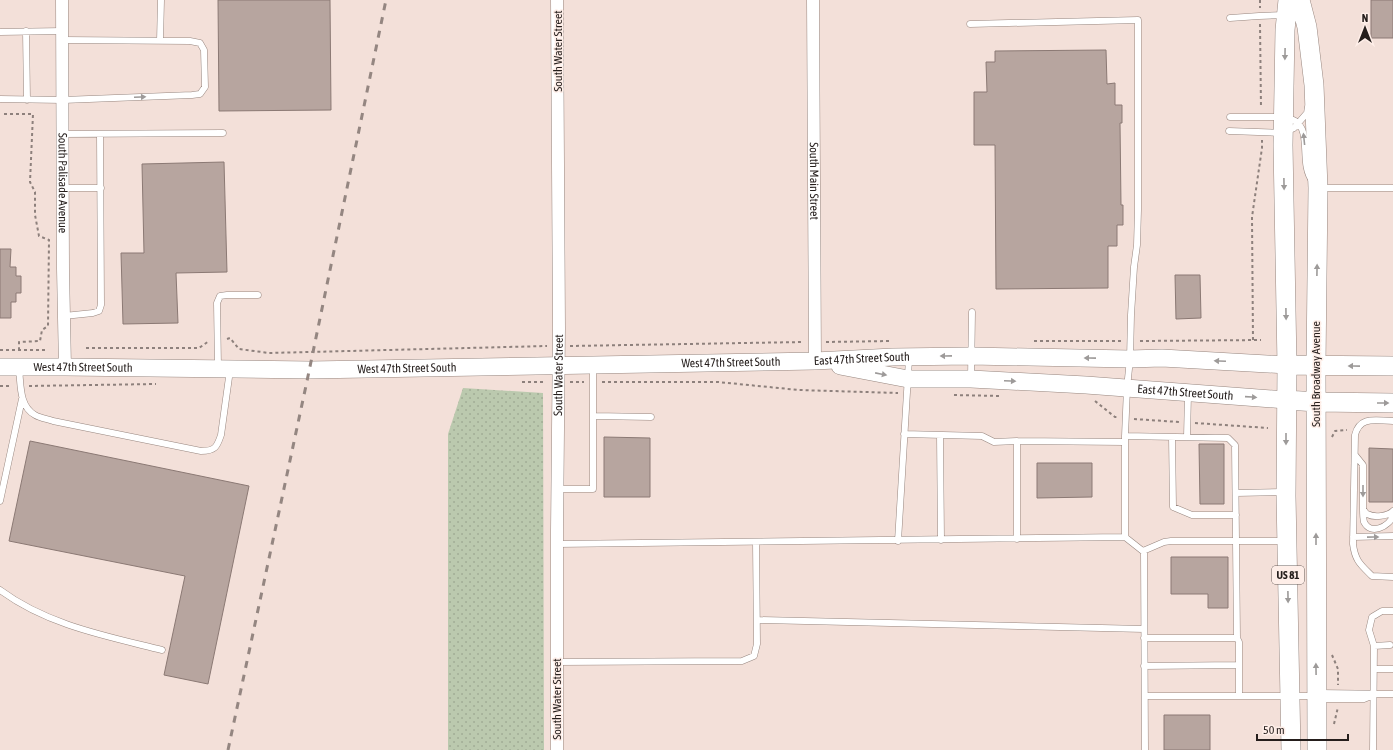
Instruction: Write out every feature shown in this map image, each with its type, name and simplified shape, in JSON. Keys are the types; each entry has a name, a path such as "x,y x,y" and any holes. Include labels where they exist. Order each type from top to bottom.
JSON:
{"main road":[{"name":"South Broadway Avenue","path":"1300,0 1307,27 1314,85 1318,188 1316,365 1317,750"},
{"path":"1287,8 1287,364"},
{"name":"East 47th Street South","path":"1287,364 1393,366"},
{"name":"US 81","path":"1287,364 1286,492 1291,750"},
{"name":"East 47th Street South","path":"1286,400 1393,403"}],"street":[{"name":"South Palisade Avenue","path":"62,0 65,367"},
{"name":"South Water Street","path":"557,0 557,750"},
{"name":"South Main Street","path":"813,0 815,361"},
{"name":"East 47th Street South","path":"815,361 971,356 1130,359 1162,358 1287,364"},
{"name":"East 47th Street South","path":"815,361 907,386 971,379 1127,388 1286,400"},
{"name":"West 47th Street South","path":"0,367 593,374 815,361"}],"lane":[{"path":"160,41 161,0"},
{"path":"1230,18 1260,16 1287,8"},
{"path":"970,24 1138,20 1138,210 1130,359 1127,388 1125,439 1125,537"},
{"path":"0,32 26,32 63,36 160,41 190,41 200,43 204,50 205,86 200,94 192,95 63,100 0,100"},
{"path":"26,32 27,100"},
{"path":"1229,131 1261,132 1288,124 1307,113 1314,85"},
{"path":"1230,117 1261,117 1303,128 1308,175 1318,188 1393,188"},
{"path":"63,134 223,133"},
{"path":"64,316 93,313 99,311 101,305 100,134"},
{"path":"63,188 101,188"},
{"path":"19,367 22,397 26,408 35,415 53,421 201,451 210,451 218,445 221,435 224,369 217,340 217,303 220,296 258,295"},
{"path":"971,379 972,312"},
{"path":"898,541 909,357"},
{"path":"557,489 593,489 593,374"},
{"path":"1187,437 1188,393"},
{"path":"0,501 22,397"},
{"path":"594,416 651,417"},
{"path":"1393,422 1368,421 1362,422 1357,428 1353,537 1354,554 1360,565 1372,576 1393,576"},
{"path":"904,434 982,436 994,442 1172,437 1228,438 1232,440 1235,445 1237,638 1239,642 1238,696"},
{"path":"940,435 941,540"},
{"path":"1172,437 1173,507 1192,515 1236,515"},
{"path":"1016,441 1016,539"},
{"path":"1355,455 1363,465 1364,522 1369,527 1380,529 1387,525 1393,516"},
{"path":"1236,493 1286,492"},
{"path":"1363,509 1368,514 1378,516 1389,515 1393,511"},
{"path":"1353,537 1393,536"},
{"path":"557,544 898,541 1125,537 1143,551"},
{"path":"1143,551 1164,542 1171,541 1287,541"},
{"path":"557,662 742,661 754,656 757,644 756,542"},
{"path":"1143,551 1145,750"},
{"path":"0,590 28,609 90,632 162,650"},
{"path":"1373,750 1374,646 1369,630 1372,617 1382,611 1393,611"},
{"path":"757,620 1144,629"},
{"path":"1144,638 1237,638"},
{"path":"1374,646 1390,645"},
{"path":"1144,666 1239,665"},
{"path":"1374,669 1393,669"},
{"path":"1145,696 1338,696 1361,693 1374,695 1393,694"}],"path":[{"path":"1260,0 1261,117"},
{"path":"4,114 33,114 30,182 35,192 35,215 38,236 49,240 48,326 42,330 40,341 19,342 19,350"},
{"path":"1253,340 1252,218 1262,148 1261,132"},
{"path":"86,348 199,348 207,341 230,338 239,349 269,353 558,346 894,341"},
{"path":"1032,341 1261,340"},
{"path":"0,350 47,350"},
{"path":"517,382 558,374 593,374 718,382 799,390 907,386"},
{"path":"0,386 158,384"},
{"path":"953,395 1000,396"},
{"path":"1093,400 1115,417 1268,428"},
{"path":"1332,438 1335,430 1350,430"},
{"path":"1333,649 1331,654 1334,657 1338,669 1338,711 1333,730"}],"green space":[{"path":"463,388 543,393 544,750 448,750 448,434"}],"building":[{"path":"218,0 330,0 331,110 219,111"},
{"path":"1371,0 1393,0 1393,38 1371,38"},
{"path":"1106,50 1107,84 1115,83 1115,105 1122,105 1122,123 1120,123 1121,205 1123,205 1123,225 1117,225 1117,246 1108,246 1108,288 996,289 995,145 974,145 974,92 987,92 986,62 995,62 995,51"},
{"path":"224,162 227,272 176,273 178,323 123,324 121,253 144,253 142,164"},
{"path":"0,249 11,249 10,267 16,267 16,276 21,276 21,293 16,293 16,302 11,302 11,318 0,318"},
{"path":"1175,275 1200,275 1201,318 1176,319"},
{"path":"604,437 650,438 650,497 604,497"},
{"path":"30,441 249,486 208,684 164,675 185,576 9,541"},
{"path":"1199,444 1224,444 1224,504 1200,504"},
{"path":"1369,448 1393,449 1393,502 1369,502"},
{"path":"1037,463 1092,463 1092,497 1037,498"},
{"path":"1171,557 1228,557 1228,608 1208,608 1208,594 1171,594"},
{"path":"1164,715 1210,715 1210,750 1164,750"}],"railway":[{"path":"228,750 307,381 386,0"}]}
